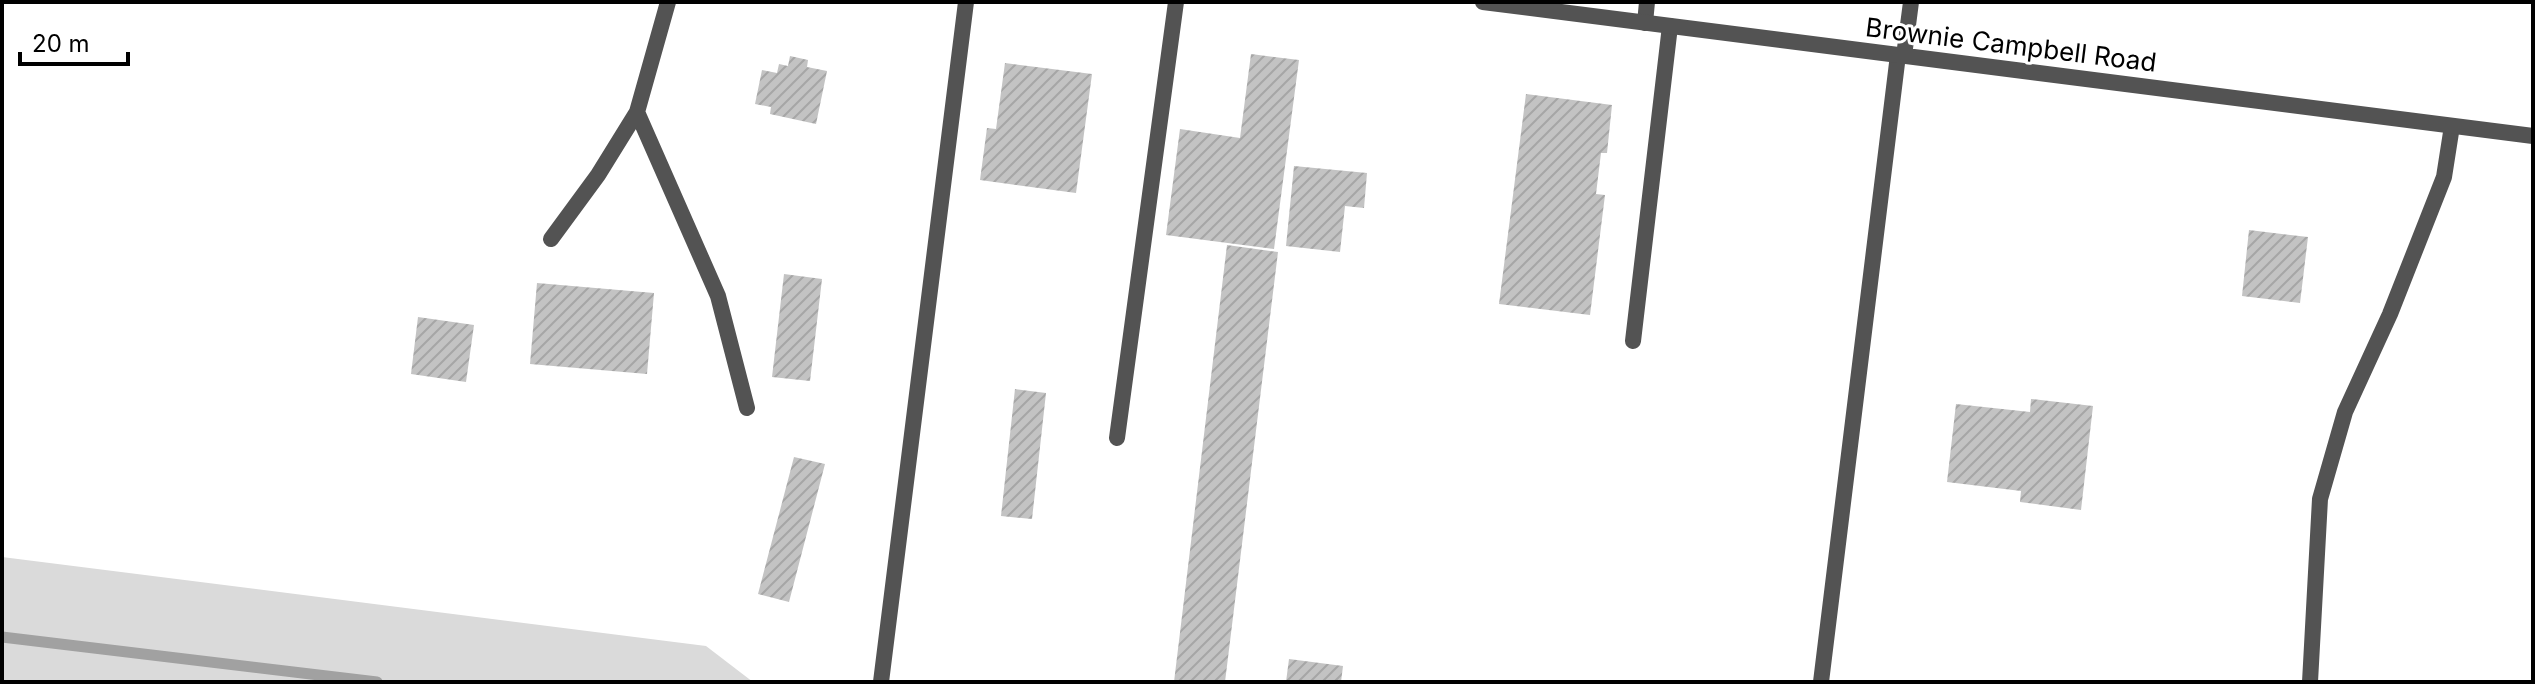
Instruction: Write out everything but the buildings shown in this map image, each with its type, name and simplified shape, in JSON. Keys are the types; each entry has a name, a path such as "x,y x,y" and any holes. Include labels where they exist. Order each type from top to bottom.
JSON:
{"street":[{"path":"551,239 598,175 637,112 668,2"},
{"path":"881,682 966,2"},
{"path":"1117,438 1176,2"},
{"name":"Brownie Campbell Road","path":"1483,2 2533,136"},
{"path":"1645,23 1647,2"},
{"path":"1821,682 1901,56 1911,2"},
{"path":"1633,341 1670,26"},
{"path":"637,112 718,296 747,408"},
{"path":"2310,682 2320,499 2345,412 2390,314 2444,177 2452,126"}],"shaded area":[{"path":"2,557 706,646 753,682 2,682"}],"waterway":[{"path":"2,637 377,682"}]}
